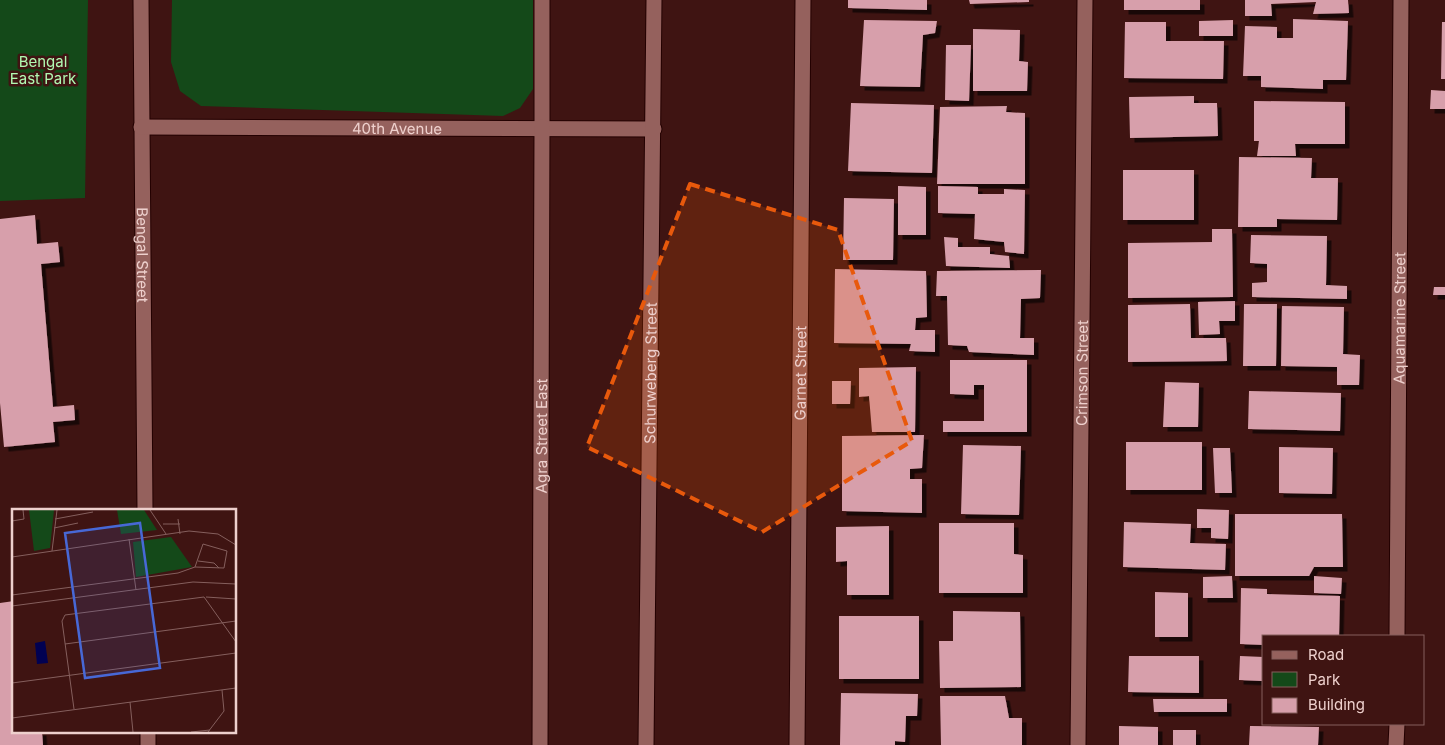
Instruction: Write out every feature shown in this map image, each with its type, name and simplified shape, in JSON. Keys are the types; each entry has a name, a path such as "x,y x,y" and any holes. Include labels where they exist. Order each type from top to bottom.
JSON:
{"street":[{"name":"Bengal Street","path":"141,0 145,509"},
{"name":"Agra Street East","path":"540,745 542,0"},
{"name":"Schurweberg Street","path":"646,745 654,0"},
{"name":"Garnet Street","path":"797,745 803,0"},
{"name":"Crimson Street","path":"1078,745 1085,0"},
{"name":"Aquamarine Street","path":"1397,635 1401,0"},
{"name":"40th Avenue","path":"141,127 542,127 654,129"},
{"path":"1396,745 1397,725"},
{"path":"148,732 148,745"}],"highlighted area":[{"path":"690,184 838,230 912,441 762,532 587,447"}],"green space":[{"name":"Bengal East Park","path":"0,0 88,0 85,198 0,201"},
{"path":"172,0 533,0 533,89 520,108 503,116 201,106 180,91 171,62"}],"building":[{"path":"848,0 927,0 927,10 848,8"},
{"path":"969,0 1029,0 1029,2 970,4"},
{"path":"1124,0 1200,0 1200,10 1124,10"},
{"path":"1245,0 1348,0 1349,13 1313,14 1316,2 1271,4 1272,16 1245,16"},
{"path":"1293,19 1348,21 1346,80 1323,80 1323,89 1261,87 1261,76 1243,76 1245,26 1277,27 1277,38 1293,38"},
{"path":"864,20 937,21 935,33 923,35 920,87 860,86"},
{"path":"1233,20 1233,36 1199,36 1199,21"},
{"path":"1125,22 1166,22 1166,41 1224,41 1223,79 1124,78"},
{"path":"1442,22 1445,22 1445,79 1441,79"},
{"path":"973,29 1020,30 1019,61 1028,62 1027,91 973,91"},
{"path":"946,45 971,45 969,101 945,100"},
{"path":"1431,90 1445,91 1445,109 1430,109"},
{"path":"1194,96 1194,103 1217,103 1218,136 1130,138 1129,97"},
{"path":"1254,101 1345,102 1345,144 1295,144 1296,156 1257,156 1259,141 1254,141"},
{"path":"851,103 934,105 932,173 848,171"},
{"path":"1007,106 1006,112 1025,113 1025,184 937,184 940,107"},
{"path":"1239,157 1312,158 1311,178 1338,178 1337,220 1277,219 1277,227 1238,227"},
{"path":"1123,170 1194,170 1194,220 1123,220"},
{"path":"898,186 926,187 926,235 898,235"},
{"path":"938,186 978,187 978,194 1004,194 1004,189 1025,190 1024,254 1005,252 1004,242 974,239 975,214 938,213"},
{"path":"844,198 894,199 893,260 843,260"},
{"path":"35,215 37,244 58,242 60,262 41,264 53,407 74,405 75,420 53,422 55,442 4,447 0,403 0,219"},
{"path":"1212,229 1232,229 1233,297 1128,298 1128,243 1212,242"},
{"path":"1251,235 1327,236 1326,285 1347,286 1347,299 1252,297 1252,283 1267,282 1267,264 1250,263"},
{"path":"944,237 958,238 958,247 990,247 990,254 1009,256 1010,268 946,266"},
{"path":"835,269 926,271 927,317 916,318 915,330 935,330 935,352 909,351 911,344 834,343"},
{"path":"1041,270 1040,298 1021,299 1020,338 1034,338 1034,355 969,352 967,346 948,345 947,296 936,296 937,271"},
{"path":"1434,287 1445,287 1445,295 1433,295"},
{"path":"1235,301 1235,321 1219,321 1220,334 1199,335 1198,302"},
{"path":"1190,304 1191,338 1226,338 1227,361 1128,362 1128,305"},
{"path":"1244,304 1277,304 1276,366 1243,366"},
{"path":"1282,306 1344,307 1343,354 1360,355 1359,385 1337,385 1337,367 1281,366"},
{"path":"950,360 1027,360 1027,432 943,432 943,421 984,421 984,385 974,385 974,395 950,394"},
{"path":"916,367 915,432 872,432 869,396 859,397 859,368"},
{"path":"832,381 851,381 850,404 832,404"},
{"path":"1165,382 1199,383 1198,427 1163,427"},
{"path":"1249,391 1341,393 1340,431 1248,429"},
{"path":"924,435 922,468 910,469 910,479 922,479 922,513 842,511 842,436"},
{"path":"1126,442 1202,442 1202,490 1126,490"},
{"path":"963,445 1021,446 1019,515 961,514"},
{"path":"1279,447 1333,448 1332,494 1279,493"},
{"path":"1213,448 1230,448 1232,493 1215,493"},
{"path":"1197,509 1229,510 1228,539 1211,538 1211,528 1197,528"},
{"path":"1235,514 1342,514 1343,567 1314,567 1309,576 1235,576"},
{"path":"1124,522 1191,524 1190,543 1226,544 1225,570 1123,567"},
{"path":"939,523 1014,523 1014,554 1023,555 1023,593 939,593"},
{"path":"889,526 889,595 847,595 847,561 836,562 836,527"},
{"path":"1232,576 1233,598 1203,598 1203,577"},
{"path":"1314,576 1342,578 1341,594 1314,593"},
{"path":"1241,588 1267,589 1267,594 1340,596 1339,635 1262,635 1262,645 1240,644"},
{"path":"1155,592 1188,593 1188,637 1155,637"},
{"path":"12,601 12,732 42,732 43,745 0,745 0,603"},
{"path":"953,611 1020,612 1021,687 940,688 939,641 953,641"},
{"path":"839,616 919,616 919,679 839,679"},
{"path":"1129,656 1199,656 1199,693 1128,692"},
{"path":"1240,656 1262,657 1262,681 1239,680"},
{"path":"841,693 918,694 917,716 906,716 905,742 895,741 895,745 840,745"},
{"path":"940,696 1005,696 1009,718 1022,718 1022,745 941,745"},
{"path":"1153,699 1227,699 1227,712 1154,712"},
{"path":"1119,726 1158,727 1158,745 1119,745"},
{"path":"1250,726 1319,727 1318,745 1249,745"},
{"path":"1173,730 1196,730 1196,745 1173,745"}]}
